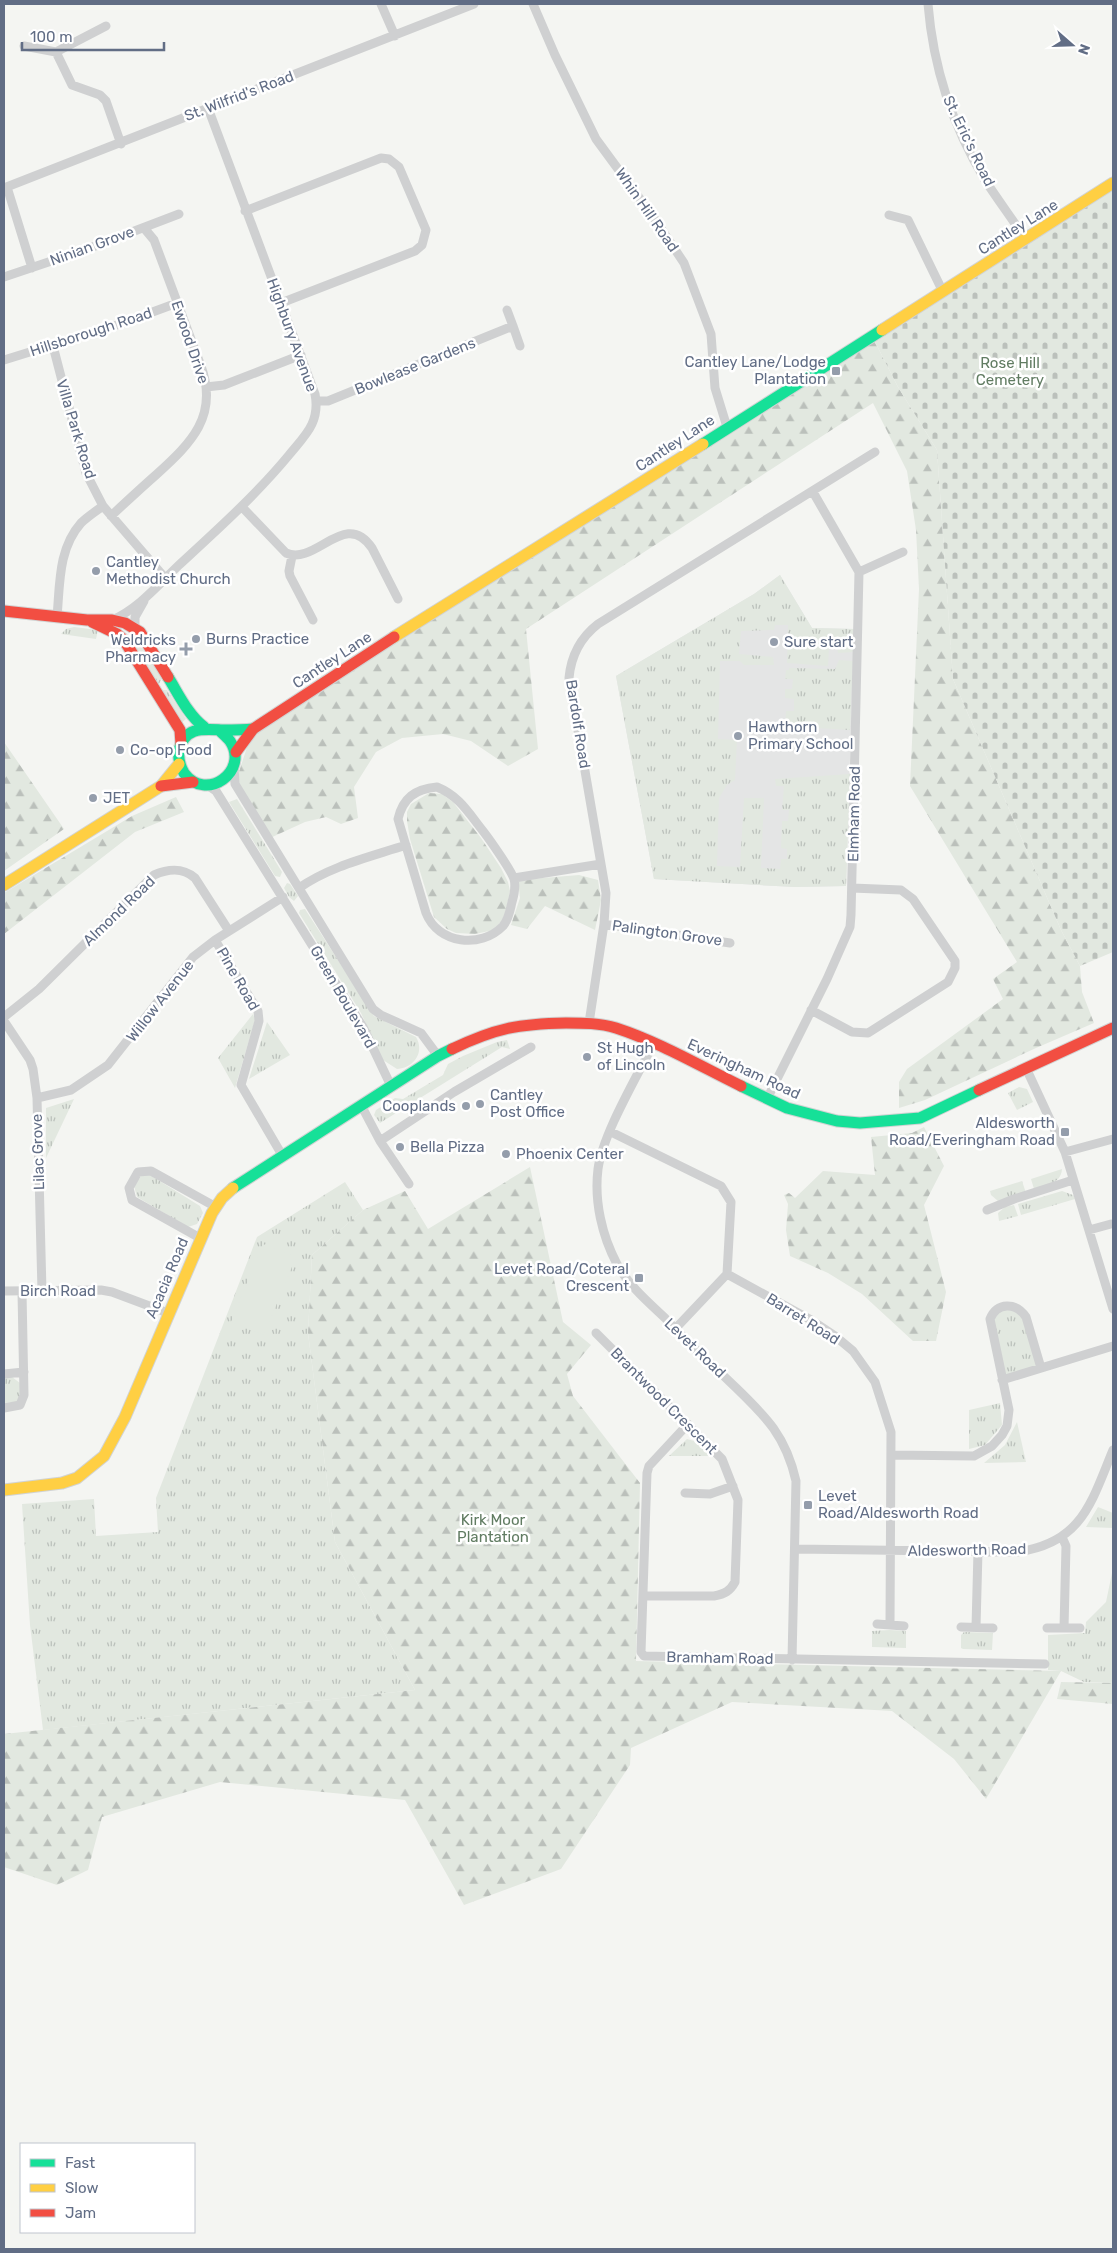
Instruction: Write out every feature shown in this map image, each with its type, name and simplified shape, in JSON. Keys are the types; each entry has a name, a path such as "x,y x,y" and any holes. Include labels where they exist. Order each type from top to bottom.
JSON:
{"street":[{"path":"380,4 395,36"},
{"name":"St. Wilfrid's Road","path":"6,188 474,4"},
{"name":"Whin Hill Road","path":"533,4 555,55 596,139 654,218 684,264 711,334 715,388 726,427"},
{"name":"St. Eric's Road","path":"928,4 936,60 947,100 985,179 1026,240"},
{"path":"24,46 56,52 106,26"},
{"path":"56,52 72,85 100,95 106,101 121,144"},
{"name":"Highbury Avenue","path":"148,595 242,507 269,479 309,429 316,412 316,402 301,355 208,108"},
{"path":"246,211 381,158 389,158 398,167 426,230 422,245 415,250 281,303"},
{"name":"Cantley Lane","path":"236,752 253,729 418,622 677,461 726,427 1026,240 1113,183"},
{"path":"6,188 32,268"},
{"name":"Ninian Grove","path":"4,277 179,214"},
{"path":"889,215 908,220 943,292"},
{"name":"Ewood Drive","path":"111,516 186,448 198,428 203,415 206,387 203,372 154,240 144,228"},
{"name":"Hillsborough Road","path":"4,360 53,346 177,304"},
{"path":"507,310 520,346"},
{"name":"Bowlease Gardens","path":"316,402 328,401 513,326"},
{"name":"Villa Park Road","path":"53,346 86,473 103,506 165,578"},
{"path":"206,387 224,384 301,355"},
{"name":"Bardolf Road","path":"589,1023 606,902 569,678 577,648 583,638 598,624 875,452"},
{"path":"813,492 859,572 903,552"},
{"path":"57,617 63,555 68,541 82,522 103,506"},
{"path":"242,507 286,553 292,556 302,555 342,534 360,536 372,548 398,599"},
{"path":"292,556 290,576 313,620"},
{"name":"Elmham Road","path":"767,1099 850,927 859,572"},
{"path":"112,620 120,617 148,595"},
{"path":"134,628 138,611 148,595"},
{"path":"4,611 87,620 112,620 134,628 140,632 197,722 204,727 219,730 253,729"},
{"path":"87,620 117,634 124,640 180,730 181,744"},
{"path":"154,688 169,679"},
{"path":"193,782 184,773 179,764 178,753 181,744 190,733 204,727"},
{"path":"161,786 193,782 206,785 221,782 227,778 234,767 236,752 228,735 219,730"},
{"path":"4,885 161,786 179,764"},
{"name":"Green Boulevard","path":"234,767 235,784 373,1009 381,1015 421,1034 438,1056"},
{"name":"Green Boulevard","path":"206,785 216,791 276,885 363,1027 391,1086"},
{"path":"437,787 454,795 486,834 514,878 513,899 508,919 502,927 489,936 470,940 452,939 442,935 430,923 406,845 398,819 401,807 406,799 425,788 437,787"},
{"path":"299,888 316,877 335,869 406,845"},
{"path":"514,878 601,864"},
{"name":"Almond Road","path":"4,1017 39,989 154,875 164,870 181,871 195,878 229,931"},
{"path":"276,885 291,875"},
{"path":"811,1010 852,1032 868,1033 948,982 955,968 955,961 907,893 901,890 852,888"},
{"name":"Willow Avenue","path":"37,1098 71,1090 108,1065 189,962 215,940 283,897"},
{"path":"290,910 306,900"},
{"name":"Palington Grove","path":"604,924 730,943"},
{"name":"Pine Road","path":"215,940 258,1011 259,1021 241,1086 282,1155"},
{"name":"Lilac Grove","path":"4,1021 30,1060 33,1069 37,1098 42,1291"},
{"name":"Everingham Road","path":"391,1086 438,1056 480,1036 505,1028 527,1024 589,1023 615,1028 653,1044 767,1099 810,1115 837,1121 860,1123 906,1120 920,1118 1113,1028"},
{"name":"Levet Road","path":"653,1044 611,1132 598,1168 600,1217 605,1236 617,1264 627,1279 675,1329 759,1410 784,1442 791,1459 796,1481 796,1549 792,1660"},
{"path":"380,1141 454,1092 531,1047"},
{"path":"1026,1068 1065,1152 1113,1309"},
{"name":"Acacia Road","path":"4,1490 62,1483 77,1478 104,1456 125,1417 200,1238 216,1207 238,1184 391,1086"},
{"path":"361,1105 380,1141 409,1184"},
{"path":"611,1132 721,1186 726,1192 731,1207 727,1274 675,1329"},
{"path":"1065,1152 1113,1138"},
{"path":"200,1238 132,1200 129,1188 138,1172 151,1171 216,1207"},
{"path":"987,1210 1014,1198 1073,1180"},
{"path":"1089,1230 1113,1222"},
{"name":"Barret Road","path":"727,1274 811,1320 852,1351 871,1375 880,1392 891,1432 892,1455 890,1625"},
{"name":"Birch Road","path":"4,1291 101,1290 112,1292 168,1313"},
{"path":"4,1408 16,1406 23,1401 22,1292"},
{"path":"892,1455 974,1456 983,1452 997,1440 1007,1426 1009,1410 990,1319 994,1311 1006,1305 1022,1311 1026,1317 1041,1368"},
{"name":"Brantwood Crescent","path":"596,1333 722,1459 738,1500 735,1582 731,1588 724,1594 714,1596 644,1596"},
{"path":"1002,1380 1113,1346"},
{"path":"4,1374 24,1372"},
{"name":"Bramham Road","path":"688,1424 649,1466 647,1473 641,1652 644,1656 1045,1664"},
{"name":"Aldesworth Road","path":"796,1549 1017,1552 1037,1549 1062,1537 1084,1515 1113,1450"},
{"path":"685,1493 710,1494 733,1486"},
{"path":"1062,1537 1066,1546 1064,1628"},
{"path":"976,1628 978,1551"},
{"path":"877,1624 904,1626"},
{"path":"961,1627 992,1628"},
{"path":"1047,1628 1080,1628"}],"shaded area":[{"name":"Hawthorn Primary School","path":"780,575 812,628 854,629 846,886 795,887 654,879 616,676 754,594"}],"green space":[{"name":"Rose Hill Cemetery","path":"1113,183 1113,952 1080,966 1061,930 953,679 937,450 898,387 872,336"},
{"path":"872,336 898,387 937,450 953,679 1061,930 1080,966 1082,992 1094,1023 925,1100 899,1108 899,1082 907,1069 1003,999 993,979 1017,962 910,786 919,589 916,530 907,471 873,403 526,629 538,749 508,766 471,741 443,734 402,738 376,752 354,787 358,818 341,824 326,817 305,822 268,839 235,784 253,729"},
{"name":"Hawthorn Primary School","path":"780,575 812,628 854,629 853,652 838,653 837,648 829,648 828,666 787,663 788,625 775,625 774,630 741,631 739,654 773,657 774,665 744,665 740,661 720,661 718,739 737,740 735,780 727,785 719,798 717,866 740,867 744,798 764,798 761,868 780,869 781,859 787,859 787,849 781,848 782,821 788,821 789,810 782,810 784,786 776,786 775,779 850,774 846,886 795,887 654,879 616,676 754,594"},
{"path":"74,627 98,630 96,639 61,634 66,629"},
{"path":"132,633 162,678 159,684 156,683 125,637"},
{"path":"839,660 853,661 850,730 785,726 786,711 794,711 794,699 785,698 785,689 792,689 793,679 785,679 786,670 789,670 789,668 835,669"},
{"path":"167,690 186,719 180,724 161,692"},
{"path":"4,742 64,829 4,871"},
{"path":"429,793 442,794 453,802 481,838 508,882 510,891 506,910 503,919 494,930 475,934 456,933 447,929 434,917 410,839 407,821 407,812 411,804"},
{"path":"176,797 184,812 135,832 4,934 4,893 132,816"},
{"path":"237,799 282,872 280,877 275,876 229,802"},
{"path":"579,875 598,880 601,900 595,930 545,906 527,929 511,925 520,898 518,880"},
{"path":"287,883 290,884 298,896 294,901 289,897 284,888"},
{"path":"305,909 374,1016 416,1037 419,1048 418,1053 413,1062 408,1066 397,1069 383,1060 361,1013 299,913 300,910"},
{"path":"253,1014 255,1020 235,1088 218,1058"},
{"path":"267,1022 290,1055 249,1079"},
{"path":"507,1040 510,1049 502,1047 380,1123 374,1115 376,1110 395,1098 403,1099 443,1075 448,1064 497,1042"},
{"path":"1019,1087 1027,1089 1033,1102 1017,1110 1008,1093"},
{"path":"74,1099 46,1158 46,1108"},
{"path":"924,1127 944,1166 924,1205 946,1292 936,1341 913,1341 862,1294 828,1273 790,1256 786,1230 788,1204 784,1195 789,1193 795,1198 823,1171 875,1175 871,1137 912,1133"},
{"name":"Kirk Moor Plantation","path":"530,1167 563,1322 591,1345 567,1374 573,1396 640,1483 636,1661 1061,1671 986,1799 954,1759 892,1711 732,1702 631,1748 630,1765 561,1869 464,1905 405,1800 220,1782 102,1817 88,1870 57,1885 4,1867 4,1734 415,1690 335,1542 308,1333 312,1255 363,1210 405,1191 428,1229"},
{"path":"1062,1169 1056,1181 1034,1189 1031,1179"},
{"path":"142,1175 150,1175 200,1206 203,1213 197,1224 188,1227 137,1197 134,1186"},
{"path":"1022,1181 1026,1193 998,1201 991,1195 990,1191"},
{"path":"345,1182 363,1210 312,1255 308,1333 335,1542 415,1690 43,1730 30,1625 22,1504 94,1499 96,1536 158,1532 156,1498 257,1237"},
{"path":"1062,1191 1073,1195 1075,1199 1021,1215 1018,1204"},
{"path":"1014,1205 1018,1216 999,1221 998,1213 1005,1207"},
{"path":"263,1244 296,1257 264,1335 231,1322"},
{"path":"999,1307 1022,1311 1041,1368 1002,1380 990,1319"},
{"path":"12,1377 20,1383 20,1396 17,1402 4,1403 4,1378"},
{"path":"1000,1403 1002,1425 985,1445 969,1449 969,1410"},
{"path":"1017,1422 1026,1462 984,1463 1005,1445"},
{"path":"687,1439 694,1441 711,1456 669,1456"},
{"path":"1098,1507 1113,1513 1113,1528 1086,1527"},
{"path":"1113,1568 1113,1683 1084,1682 1061,1671 1048,1670 1048,1635 1085,1633 1086,1622 1106,1602"},
{"path":"872,1631 906,1631 906,1648 872,1647"},
{"path":"964,1632 993,1633 992,1650 961,1648 961,1635"},
{"path":"1061,1682 1113,1683 1113,1704 1057,1699"}],"traffic: fast":[{"path":"703,444 882,330"},
{"path":"168,677 188,710 204,727"},
{"path":"219,730 230,741 235,752 234,763 230,772 223,779 213,784 203,785 193,781 184,773 180,765 179,751 185,737 190,733 202,730 253,729"},
{"path":"233,1188 438,1056 452,1049"},
{"path":"741,1086 787,1108 837,1121 860,1123 920,1118 979,1090"}],"traffic: slow":[{"path":"882,330 1113,183"},
{"path":"394,637 703,444"},
{"path":"4,885 161,786 179,764"},
{"path":"4,1490 62,1483 77,1478 104,1456 125,1417 212,1213 222,1198 233,1188"}],"traffic: jam":[{"path":"4,611 87,620 112,620 125,623 140,632 168,677"},
{"path":"92,622 117,634 124,640 180,730 181,744"},
{"path":"236,752 253,729 394,637"},
{"path":"161,786 193,782"},
{"path":"452,1049 482,1036 508,1028 566,1023 598,1024 610,1026 648,1040 741,1086"},
{"path":"979,1090 1113,1028"}],"place":[{"name":"Cantley Lane/Lodge Plantation","path":"836,371"},
{"name":"Cantley Methodist Church","path":"96,571"},
{"name":"Burns Practice","path":"196,639"},
{"name":"Sure start","path":"774,642"},
{"name":"Weldricks Pharmacy","path":"186,649"},
{"name":"Hawthorn Primary School","path":"738,736"},
{"name":"Co-op Food","path":"120,750"},
{"name":"JET","path":"93,798"},
{"name":"St Hugh of Lincoln","path":"587,1057"},
{"name":"Cantley Post Office","path":"480,1104"},
{"name":"Cooplands","path":"466,1106"},
{"name":"Aldesworth Road/Everingham Road","path":"1065,1132"},
{"name":"Bella Pizza","path":"400,1147"},
{"name":"Phoenix Center","path":"506,1154"},
{"name":"Levet Road/Coteral Crescent","path":"639,1278"},
{"name":"Levet Road/Aldesworth Road","path":"808,1505"}]}
